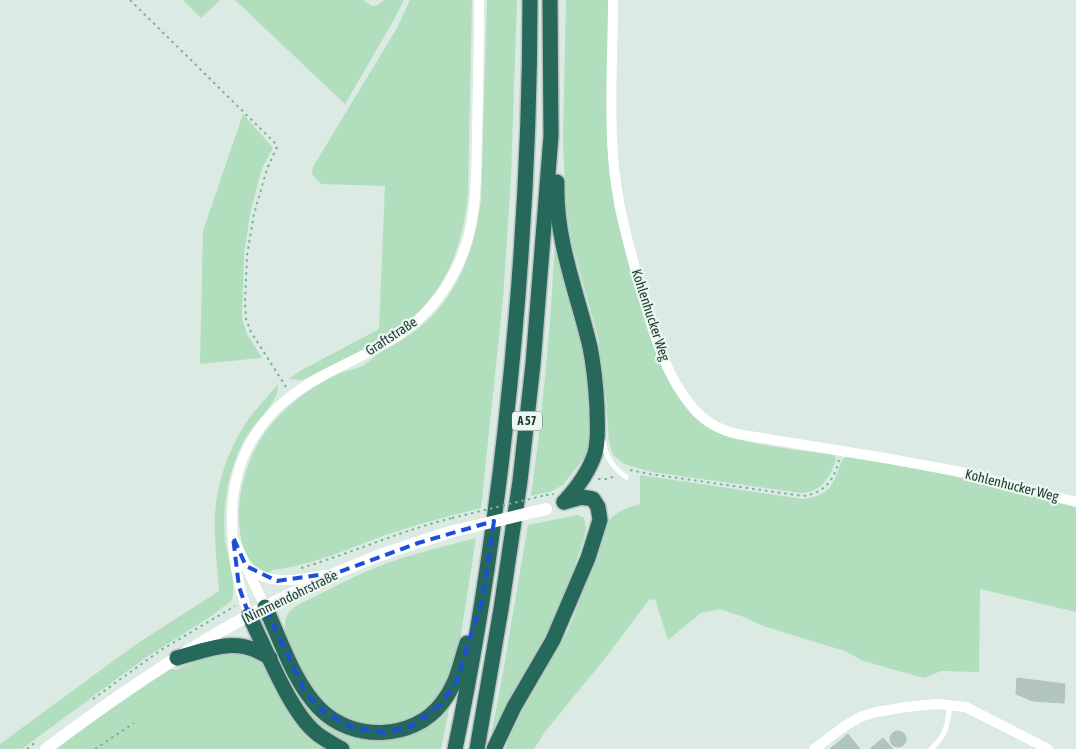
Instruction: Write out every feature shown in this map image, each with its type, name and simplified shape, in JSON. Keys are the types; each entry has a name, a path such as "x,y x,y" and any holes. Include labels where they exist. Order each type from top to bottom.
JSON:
{"highway":[{"name":"A 57","path":"455,749 483,597 512,372 523,244 528,147 530,0"},
{"name":"A 57","path":"477,749 503,599 534,364 551,136 550,0"},
{"path":"550,90 557,174 558,226 590,348 596,390 597,419 595,452 591,464 579,484 564,502"},
{"path":"494,749 514,708 553,640 596,535 600,512 593,499 582,496 564,502"},
{"path":"265,607 305,691 320,709 335,720 352,728 371,733 386,733 412,726 426,718 441,704 456,680 483,597"},
{"path":"249,615 293,704 303,720 315,732 342,749"},
{"path":"177,658 222,645 234,645 259,650 270,658"}],"street":[{"name":"Graftstraße","path":"249,615 237,578 233,556 232,507 235,487 246,452 270,414 291,395 403,332 418,319 444,290 456,268 470,232 474,201 479,0"},
{"name":"Kohlenhucker Weg","path":"613,0 612,133 618,199 628,244 660,350 687,400 698,414 714,426 725,431 961,472 1076,502"},
{"name":"Nimmendohrstraße","path":"46,749 130,688 177,658 265,607 339,572 391,551 450,532 546,509 564,502"},
{"name":"Graftstraße","path":"233,537 265,607"},
{"path":"246,566 259,576 277,581 339,572"},
{"path":"814,749 844,726 860,717 906,707 950,704 966,708 1048,749"}],"lane":[{"path":"597,419 610,463 626,477"},
{"path":"931,749 944,734 950,704"}],"path":[{"path":"130,0 253,120 277,147 267,169 254,214 247,255 245,304 246,319 251,332 291,395"},
{"path":"624,467 650,474 803,496 817,493 828,485 837,467 841,451"},
{"path":"452,518 546,495"},
{"path":"95,749 134,723"}],"highlighted area":[{"path":"494,521 483,597 457,680 441,704 412,726 386,733 352,728 320,709 305,691 265,607 249,615 239,587 233,537 246,566 277,581 339,572 418,543"}],"green space":[{"path":"183,0 220,0 201,18"},
{"path":"235,0 363,0 372,6 378,5 384,0 404,0 345,104"},
{"path":"410,0 472,0 468,194 465,216 454,257 446,275 435,292 406,323 378,342 303,380 289,379 300,371 379,329 385,186 321,184 312,174 313,167 397,28"},
{"path":"487,0 517,0 511,177 503,299 481,508 401,530 311,562 272,570 269,574 255,565 246,554 241,539 239,522 240,499 244,477 264,434 285,410 310,390 338,374 363,366 422,325 442,305 459,278 465,264 475,233 481,201"},
{"path":"566,0 609,0 610,171 615,210 652,340 700,422 713,430 746,441 834,455 836,459 831,472 825,482 815,489 802,493 652,472 624,464 613,455 609,442 598,337 573,248 566,209 563,140"},
{"path":"243,114 273,148 262,168 250,214 244,255 242,319 247,334 262,358 200,364 203,231"},
{"path":"555,231 586,358 591,403 590,440 584,458 563,485 552,491 531,496 552,298"},
{"path":"278,384 272,404 242,444 229,482 225,502 224,531 233,580 231,601 210,617 145,658 22,749 0,749 0,744 135,645 219,591 215,547 215,519 221,478 231,451 244,426"},
{"path":"846,457 922,469 1076,507 1076,612 980,589 979,672 941,671 924,678 863,661 845,651 763,626 720,609 701,613 668,640 655,599 649,600 606,657 544,733 534,749 505,749 519,718 569,628 606,524 621,511 640,504 640,475 803,499 817,496 826,491 833,483 841,463"},
{"path":"577,515 584,518 586,528 584,538 554,627 488,749 528,525"},
{"path":"476,538 456,666 446,686 436,700 421,714 408,720 394,724 379,725 351,720 326,705 315,693 298,665 286,632 285,623 288,614 307,600 382,565"},
{"path":"269,631 302,693 374,737 451,699 441,749 351,749 328,737 307,719 265,634"},
{"path":"219,651 249,652 265,664 290,715 300,728 327,749 46,749 163,666 176,670"}],"building":[{"path":"1017,678 1065,684 1064,703 1033,701 1016,694"},
{"path":"898,731 904,733 906,739 904,745 898,747 892,745 890,739 892,733"},
{"path":"848,734 860,749 830,749"},
{"path":"883,738 893,749 870,749"}]}
